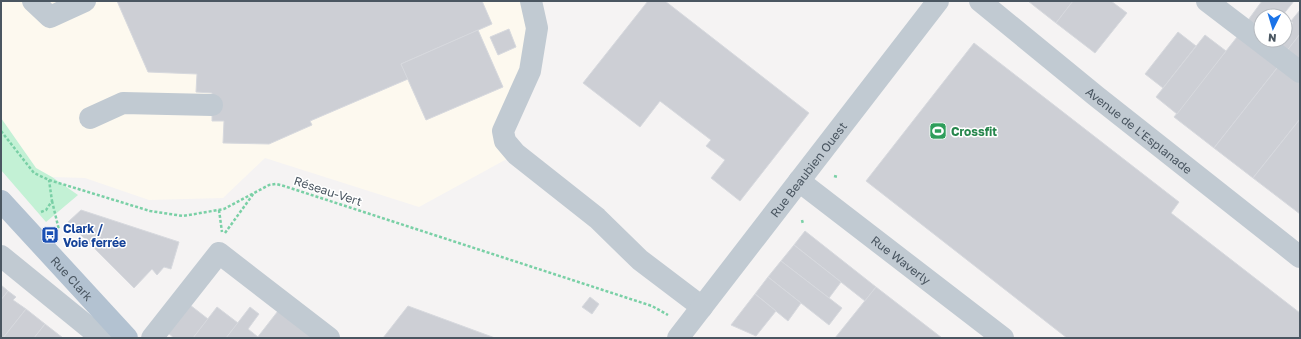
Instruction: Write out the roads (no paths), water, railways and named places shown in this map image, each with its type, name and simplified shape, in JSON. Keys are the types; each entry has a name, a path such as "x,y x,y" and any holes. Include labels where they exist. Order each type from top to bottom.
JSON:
{"main road":[{"name":"Rue Clark","path":"1,201 127,338"}],"street":[{"path":"33,1 50,16 85,1"},
{"path":"532,1 536,28 530,71 503,131 505,140 516,154 597,218 640,260 702,307"},
{"name":"Rue Beaubien Ouest","path":"678,338 938,1"},
{"name":"Avenue de L'Esplanade","path":"980,1 1096,96 1300,257"},
{"path":"1207,1 1300,72"},
{"path":"90,118 123,103 212,105"},
{"name":"Rue Waverly","path":"799,181 1003,338"},
{"path":"152,338 219,252 329,338"},
{"name":"Rue Clark","path":"1,256 92,330 111,338"}],"place":[{"name":"Crossfit","path":"938,131"},
{"name":"Clark / Voie ferrée","path":"50,235"}]}
